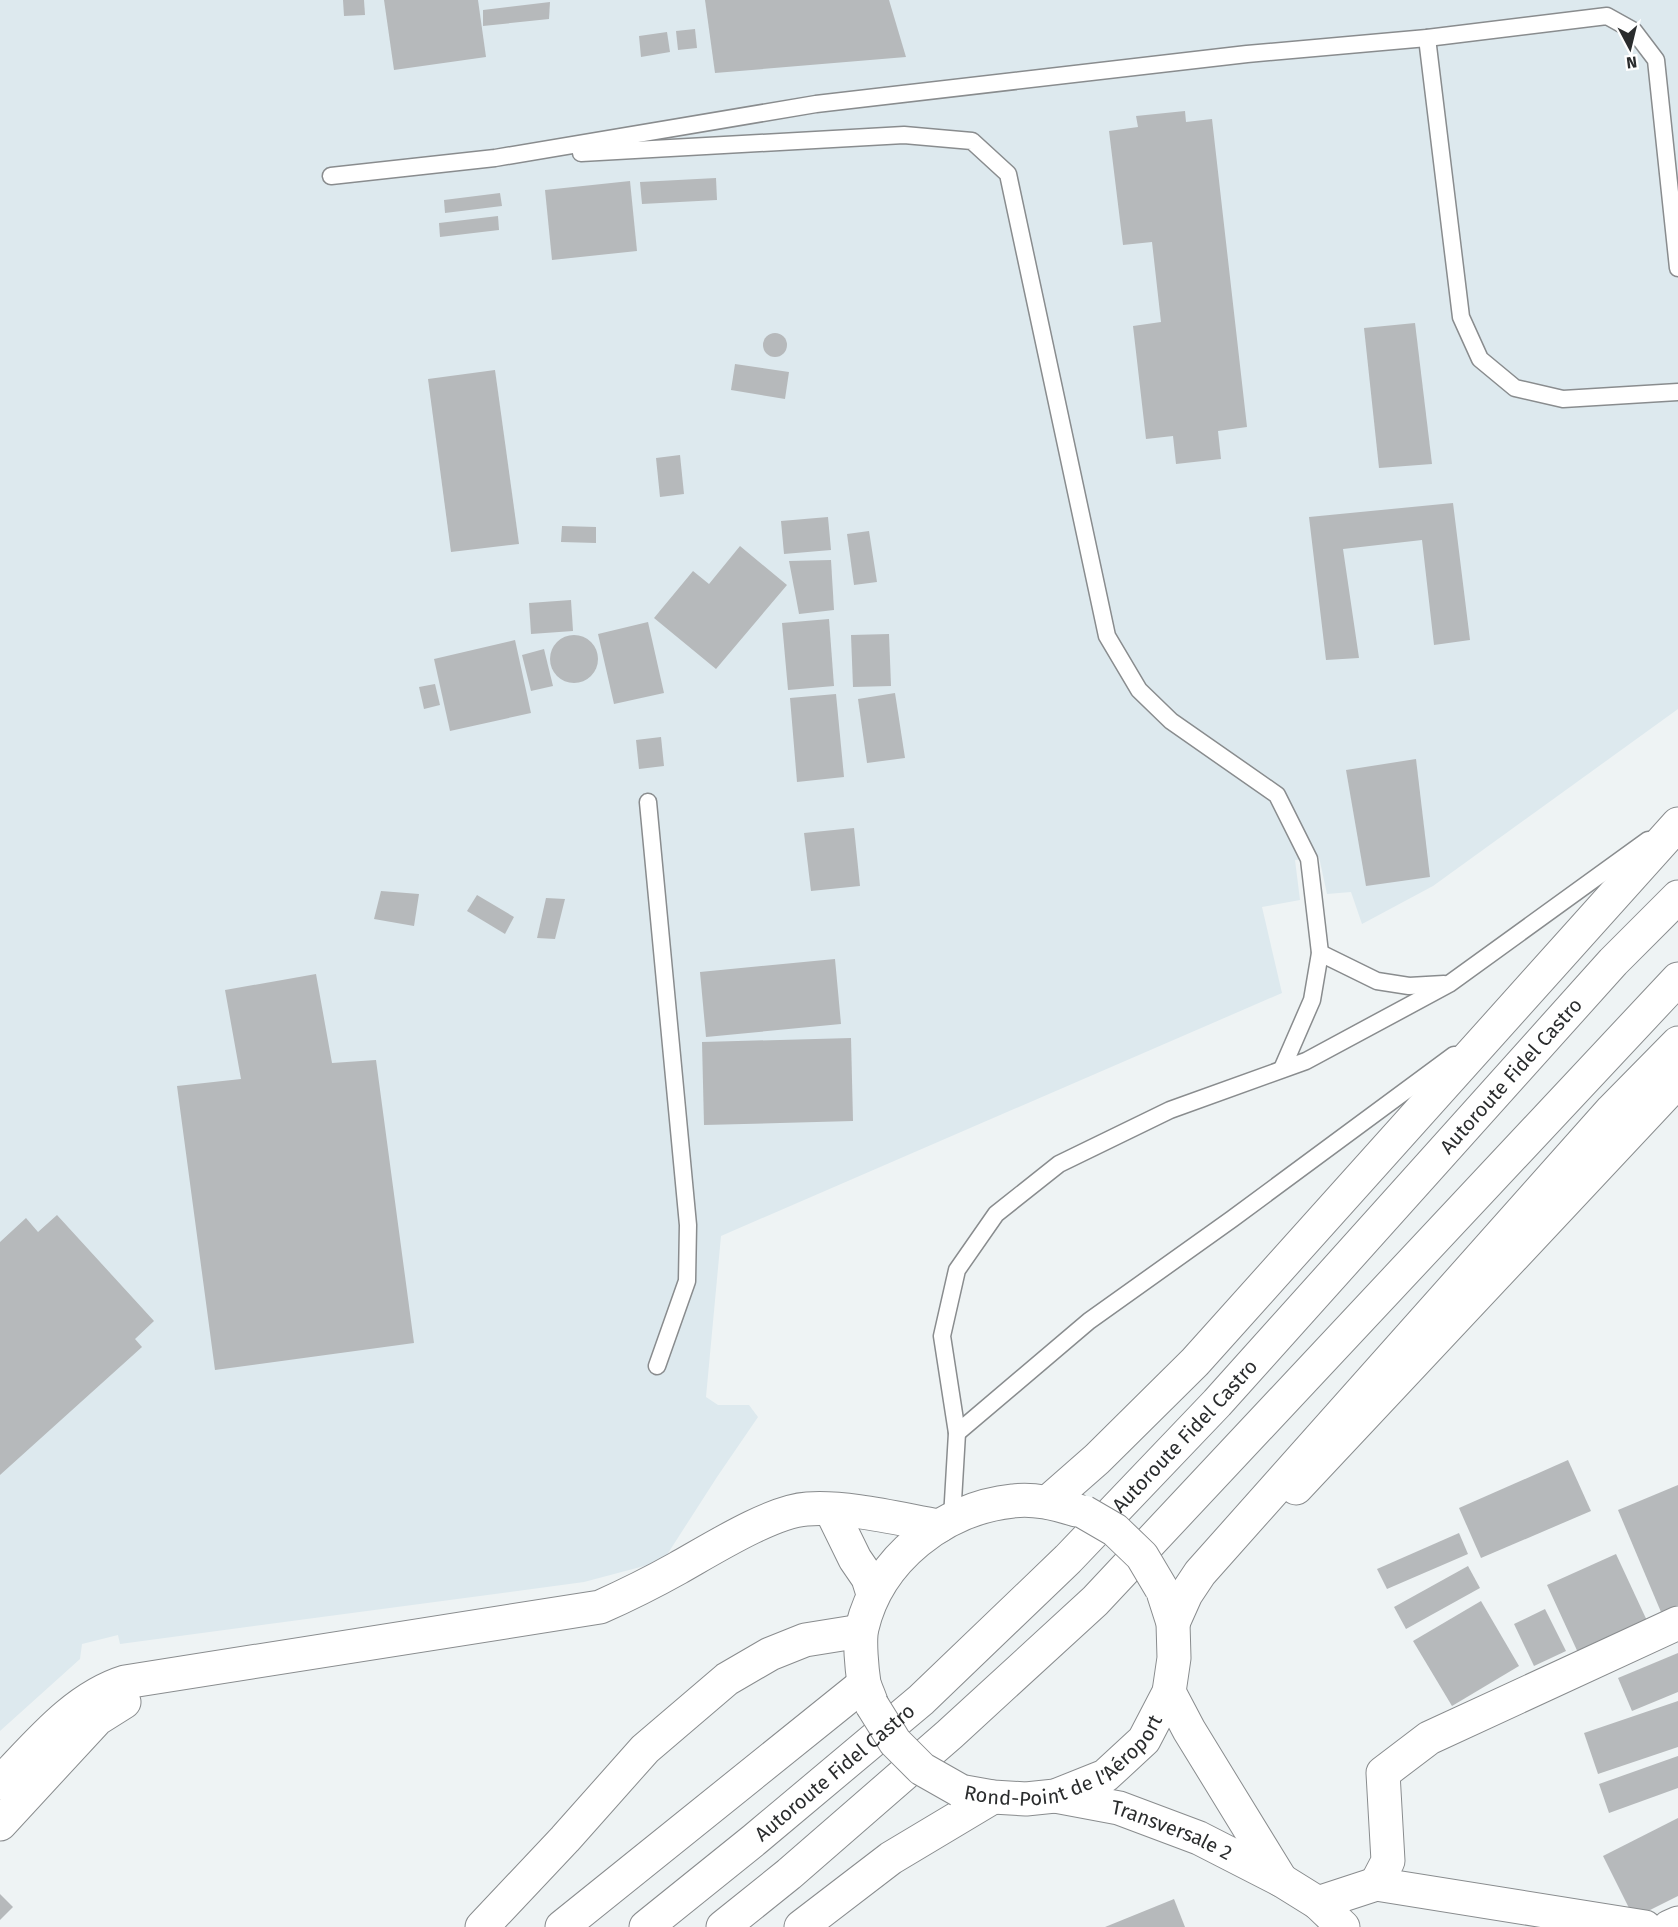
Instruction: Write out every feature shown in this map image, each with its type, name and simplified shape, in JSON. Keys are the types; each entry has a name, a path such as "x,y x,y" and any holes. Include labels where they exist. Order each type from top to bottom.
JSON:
{"main road":[{"path":"1048,1502 1097,1459 1195,1362 1678,824"},
{"name":"Autoroute Fidel Castro","path":"646,1927 921,1700 1068,1559 1217,1403 1613,962 1678,897"},
{"path":"723,1927 789,1874 923,1757 1095,1601 1678,979"},
{"path":"1171,1608 1186,1594 1200,1573 1612,1110 1678,1043"},
{"path":"1171,1608 1678,1081"},
{"name":"Rond-Point de l'Aéroport","path":"1015,1500 1048,1502 1084,1512 1116,1530 1142,1556 1171,1608 1174,1658 1169,1692 1144,1740 1105,1776 1055,1796 1026,1799 993,1797 959,1790 922,1769 895,1742 868,1694 861,1631 873,1594 914,1543 946,1522 983,1506 1015,1500"},
{"path":"0,1783 75,1709 106,1688 125,1682 600,1607 649,1584 747,1530 781,1515 806,1509 946,1522"},
{"path":"831,1510 855,1558 868,1578 873,1594"},
{"path":"1376,1884 1388,1861 1383,1773 1429,1738 1678,1623"},
{"path":"482,1927 645,1749 727,1679 770,1654 805,1640 861,1631"},
{"path":"0,1824 97,1719 131,1697 176,1674"},
{"name":"Transversale 2","path":"1169,1692 1189,1730 1281,1880"},
{"path":"562,1927 868,1694"},
{"name":"Transversale 2","path":"1055,1796 1119,1808 1199,1838 1281,1880 1318,1903 1343,1927"},
{"path":"801,1927 891,1858 993,1797"},
{"path":"1318,1903 1376,1884 1645,1927"},
{"path":"1669,1927 1678,1923"}],"lane":[{"path":"495,158 816,104 1247,54 1427,38 1607,16 1634,31 1656,60 1678,268"},
{"path":"1427,38 1461,317 1480,360 1515,388 1563,399 1678,392"},
{"path":"331,176 495,158 904,135 972,141 1008,174 1107,636 1139,690 1170,721 1277,795 1309,859 1320,953 1312,1000 1282,1069"},
{"path":"648,802 687,1225 687,1281 657,1366"},
{"path":"946,1522 957,1433 942,1336 957,1270 996,1214 1059,1164 1170,1110 1306,1061 1449,984 1678,818"},
{"path":"1320,953 1377,981 1409,986 1449,984"},
{"path":"957,1433 1089,1321 1232,1219 1501,1020"}],"shaded area":[{"path":"0,0 1678,0 1678,709 1433,886 1362,924 1351,892 1327,894 1319,857 1295,860 1300,900 1262,907 1282,993 721,1236 706,1397 718,1405 749,1405 758,1417 663,1561 584,1582 120,1644 118,1635 82,1644 80,1659 0,1731"}],"building":[{"path":"343,0 364,0 365,15 344,16"},
{"path":"384,0 478,0 486,57 394,70"},
{"path":"705,0 889,0 906,57 715,73"},
{"path":"550,2 549,19 483,26 483,10"},
{"path":"695,29 697,48 678,50 676,31"},
{"path":"667,32 670,52 641,57 639,36"},
{"path":"1185,111 1186,122 1212,119 1247,427 1218,431 1221,459 1176,464 1173,436 1146,439 1133,326 1161,322 1152,242 1123,245 1109,131 1138,127 1136,116"},
{"path":"716,178 717,200 642,204 640,182"},
{"path":"630,181 637,251 552,260 545,190"},
{"path":"500,193 502,206 445,213 444,200"},
{"path":"498,216 499,230 440,237 439,223"},
{"path":"1415,323 1432,464 1379,468 1364,328"},
{"path":"775,333 783,337 787,345 783,353 775,357 767,353 763,345 767,337"},
{"path":"735,364 789,372 785,399 731,390"},
{"path":"495,370 519,544 451,552 428,379"},
{"path":"680,455 684,494 660,497 656,458"},
{"path":"1453,503 1470,640 1434,645 1422,540 1343,549 1359,658 1326,660 1309,517"},
{"path":"828,517 831,550 784,554 781,521"},
{"path":"562,526 596,527 596,543 561,542"},
{"path":"869,531 877,582 854,585 847,534"},
{"path":"740,546 787,585 716,669 654,618 693,571 709,584"},
{"path":"831,560 834,610 799,614 789,561"},
{"path":"571,600 573,631 531,634 529,603"},
{"path":"829,619 834,686 788,690 782,623"},
{"path":"648,622 664,693 614,704 598,634"},
{"path":"889,634 891,686 853,687 851,635"},
{"path":"574,635 591,642 598,659 591,676 574,683 557,676 550,659 557,642"},
{"path":"515,640 531,713 450,731 434,659"},
{"path":"544,649 553,686 531,691 522,655"},
{"path":"435,684 440,705 424,709 419,687"},
{"path":"895,693 905,758 867,763 858,699"},
{"path":"836,694 844,777 797,782 790,698"},
{"path":"661,737 664,766 639,769 636,740"},
{"path":"1416,759 1430,877 1366,886 1346,770"},
{"path":"854,828 860,886 811,891 804,833"},
{"path":"381,891 419,894 414,926 374,919"},
{"path":"477,895 514,917 505,934 467,911"},
{"path":"546,898 565,899 555,939 537,938"},
{"path":"835,959 841,1024 706,1037 700,972"},
{"path":"316,974 332,1063 376,1060 414,1343 215,1370 177,1086 241,1079 225,990"},
{"path":"851,1038 853,1121 704,1125 702,1042"},
{"path":"57,1215 154,1321 135,1339 142,1347 0,1475 0,1242 26,1218 38,1232"},
{"path":"1568,1460 1591,1511 1481,1558 1459,1508"},
{"path":"1678,1485 1678,1605 1661,1612 1618,1510"},
{"path":"1459,1533 1468,1554 1387,1589 1377,1569"},
{"path":"1616,1554 1649,1625 1580,1657 1547,1585"},
{"path":"1468,1566 1480,1588 1406,1629 1394,1607"},
{"path":"1481,1601 1519,1666 1452,1706 1413,1641"},
{"path":"1545,1609 1566,1651 1534,1666 1514,1624"},
{"path":"1678,1653 1678,1692 1632,1711 1618,1678"},
{"path":"1678,1701 1678,1747 1598,1774 1584,1733"},
{"path":"1678,1756 1678,1788 1609,1813 1599,1784"},
{"path":"1678,1818 1678,1896 1634,1918 1603,1856"},
{"path":"0,1894 13,1907 0,1920"},
{"path":"1174,1899 1185,1927 1105,1927"}]}
